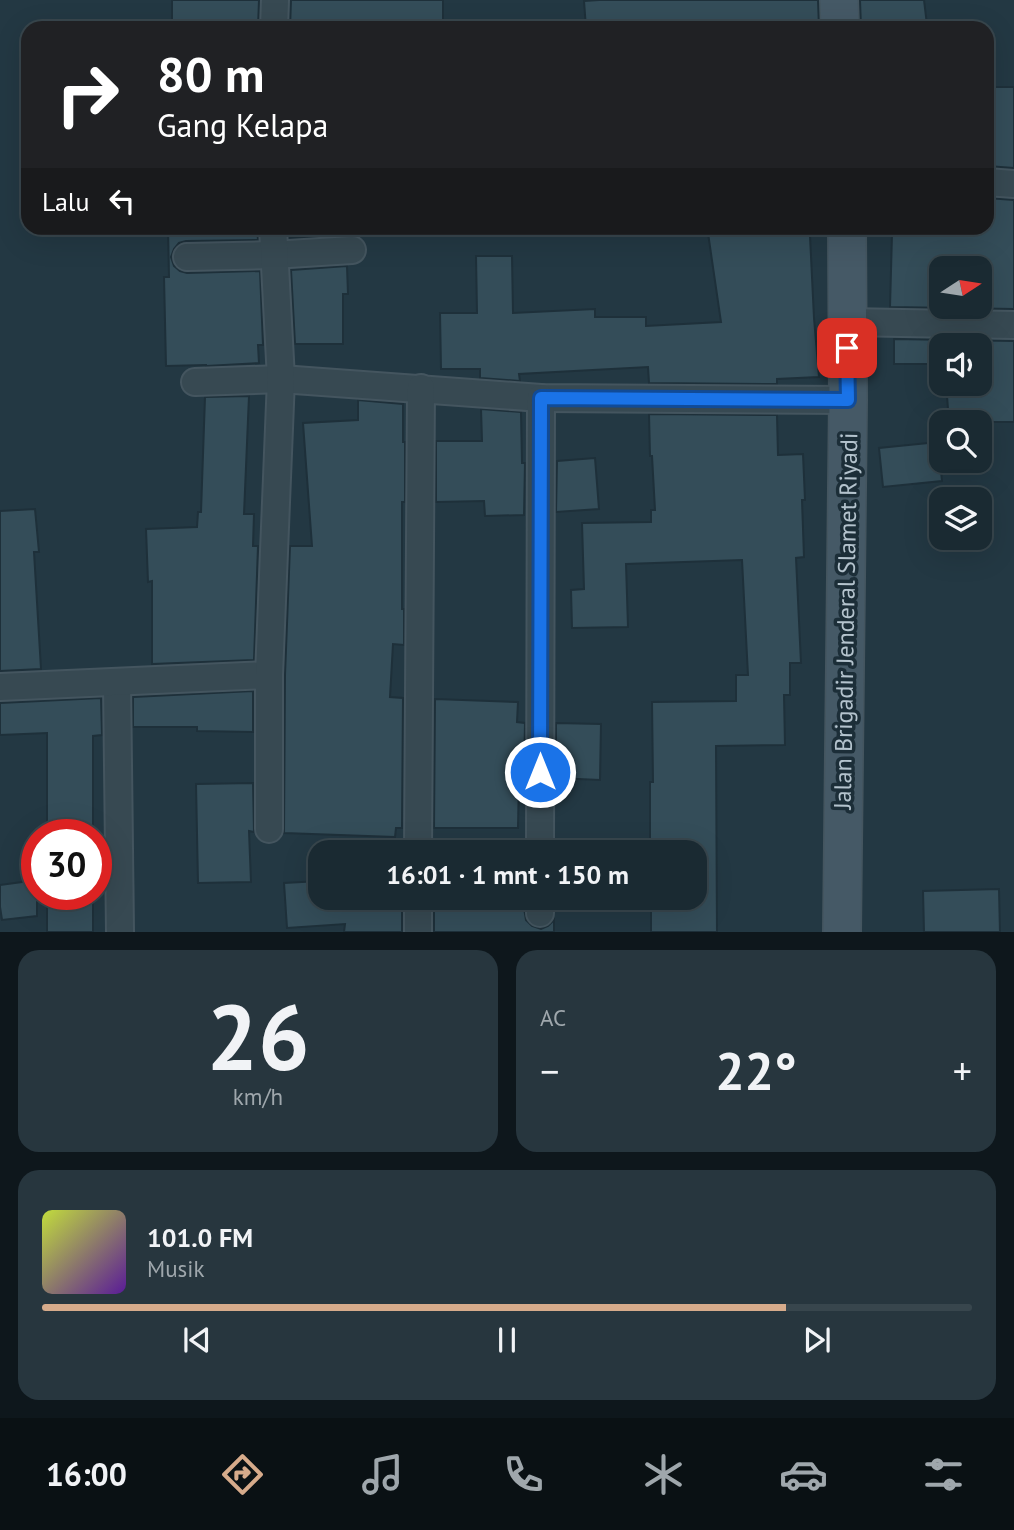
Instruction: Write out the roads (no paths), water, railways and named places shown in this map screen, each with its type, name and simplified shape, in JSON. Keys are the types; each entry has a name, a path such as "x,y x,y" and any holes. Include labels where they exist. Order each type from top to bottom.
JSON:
{"main road":[{"path":"839,0 840,21"},
{"name":"Jalan Brigadir Jenderal Slamet Riyadi","path":"842,932 848,400 847,235"}],"street":[{"path":"274,21 275,0"},
{"path":"994,183 1014,184"},
{"path":"269,829 269,675 281,379 272,235"},
{"path":"187,257 273,256 352,250"},
{"path":"846,322 1014,325"},
{"path":"195,382 281,379 541,398 848,400"},
{"path":"418,840 421,388"},
{"path":"540,840 541,398"},
{"path":"0,687 269,675"},
{"path":"117,682 120,932"},
{"path":"418,910 418,932"}]}
